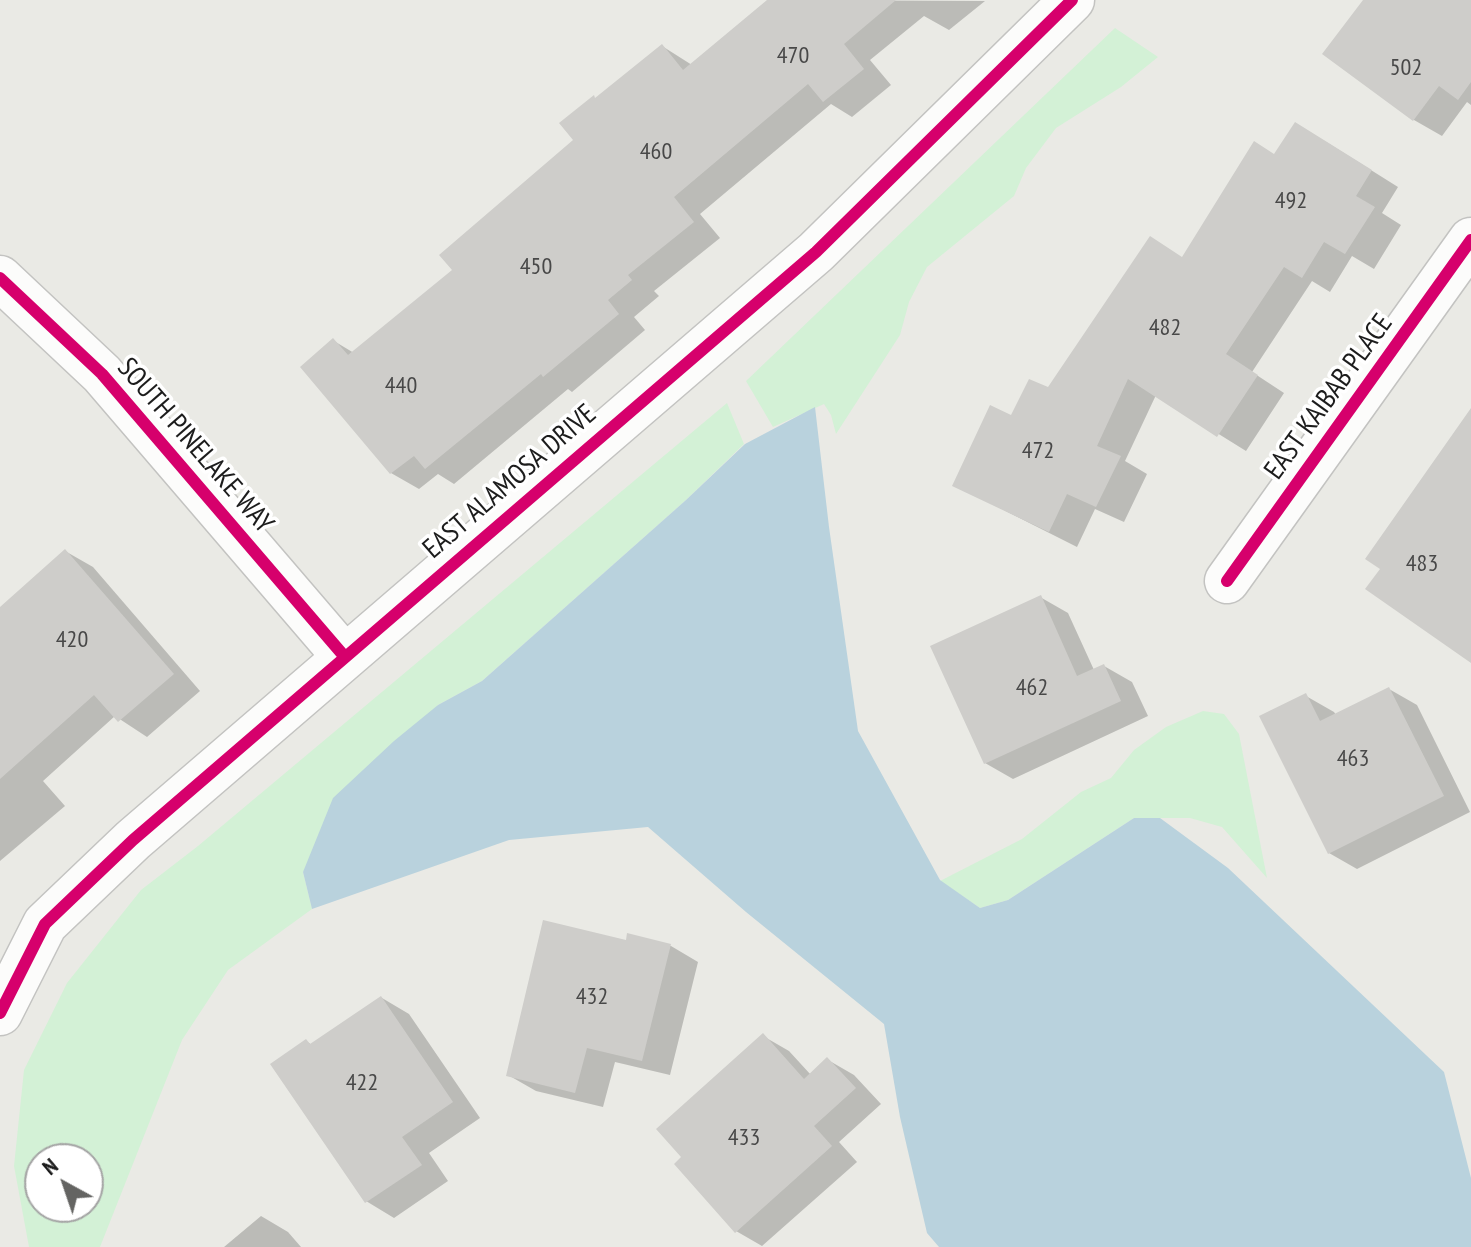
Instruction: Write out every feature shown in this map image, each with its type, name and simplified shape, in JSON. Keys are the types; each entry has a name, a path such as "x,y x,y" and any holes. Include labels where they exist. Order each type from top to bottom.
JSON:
{"street":[{"name":"EAST ALAMOSA DRIVE","path":"0,1013 45,924 133,840 816,252 1072,0"},
{"name":"EAST KAIBAB PLACE","path":"1227,581 1471,240"},
{"name":"SOUTH PINELAKE WAY","path":"0,278 102,374 344,656"}],"green space":[{"path":"1115,28 1158,57 1121,87 1056,128 1026,168 1014,196 927,267 909,302 900,335 836,434 831,415 824,404 773,427 746,381"},
{"path":"727,403 744,444 686,500 482,681 438,705 303,872 312,909 228,970 182,1040 100,1247 29,1247 25,1223 104,1223 104,1143 24,1143 24,1220 14,1166 24,1070 67,983 141,890 198,846"},
{"path":"1203,711 1224,714 1239,734 1267,878 1222,827 1190,818 1134,818 1008,900 980,908 940,881 1022,839 1081,792 1111,778 1134,750 1166,727"}],"water":[{"path":"815,407 858,731 940,880 980,908 1008,900 1134,818 1160,818 1228,868 1444,1072 1471,1178 1471,1247 939,1247 927,1233 900,1117 884,1024 746,912 648,827 509,840 312,909 303,872 333,798 438,705 482,681 745,444"}],"building":[{"path":"767,0 896,0 844,44 864,69 823,102 808,84 674,197 694,222 628,275 632,280 608,300 619,314 425,469 414,456 390,474 300,367 333,338 348,355 452,270 439,255 573,140 559,123 594,95 595,98 662,44 683,70"},
{"path":"1363,0 1471,0 1471,82 1458,100 1439,86 1413,121 1322,54"},
{"path":"1295,122 1372,170 1356,196 1375,207 1345,254 1324,242 1302,278 1284,267 1226,354 1258,375 1217,437 1128,379 1097,446 1121,456 1096,507 1067,494 1049,532 952,486 990,405 1011,415 1029,379 1048,387 1150,236 1182,257 1254,141 1274,154"},
{"path":"1471,408 1471,663 1365,589 1380,569 1365,559"},
{"path":"65,549 174,674 118,722 94,695 0,779 0,607"},
{"path":"1041,595 1077,676 1104,664 1121,701 984,764 930,646"},
{"path":"1389,687 1444,796 1328,854 1259,716 1306,693 1320,721"},
{"path":"543,920 626,940 627,933 671,944 642,1061 587,1048 575,1093 506,1076"},
{"path":"381,996 453,1102 402,1137 422,1165 365,1203 270,1064 306,1039 310,1044"},
{"path":"763,1033 804,1079 827,1057 856,1088 814,1126 832,1146 735,1233 674,1164 681,1157 656,1129"}],"cycle path":[{"path":"0,1013 45,924 133,840 816,252 1072,0"},
{"path":"1227,581 1471,240"},
{"path":"0,278 102,374 344,656"}]}
